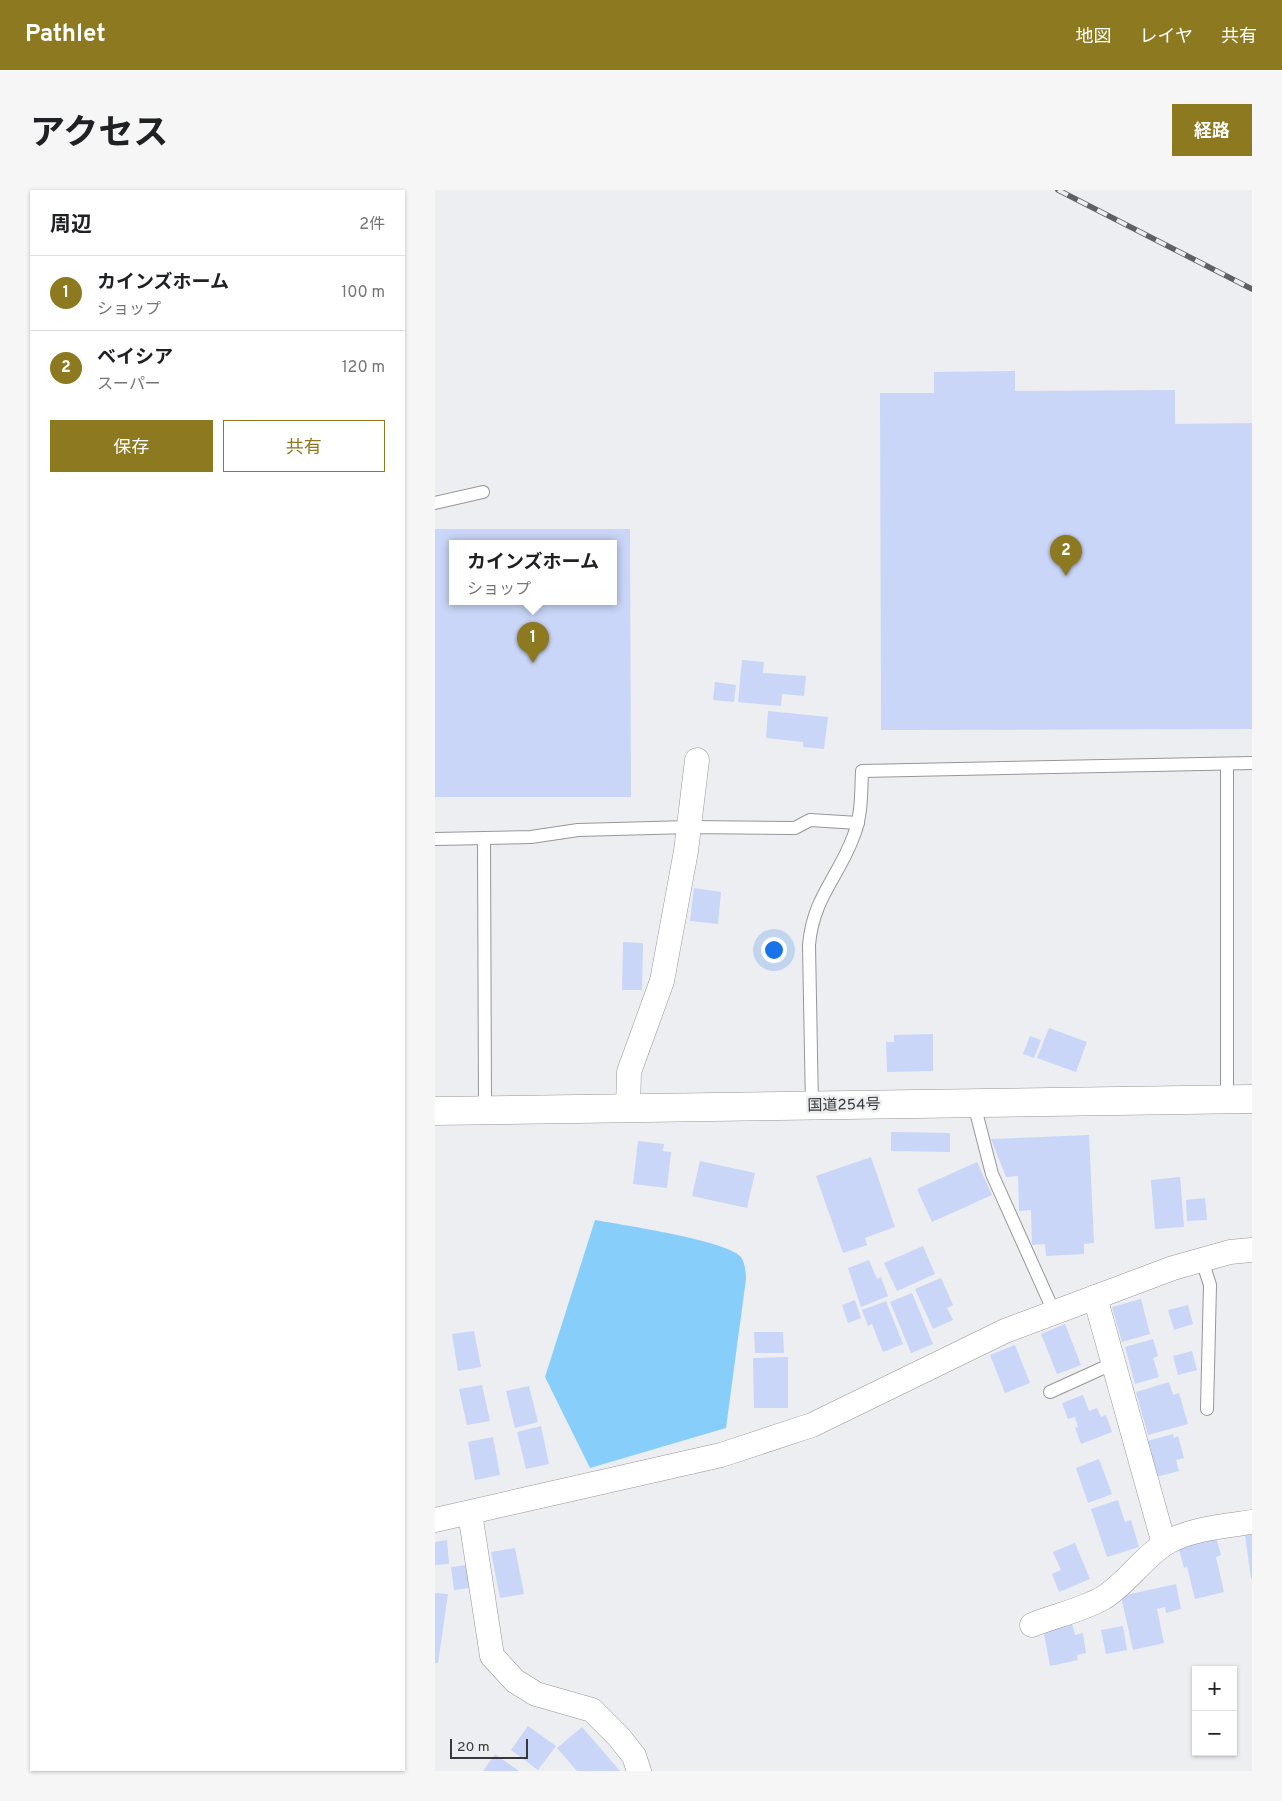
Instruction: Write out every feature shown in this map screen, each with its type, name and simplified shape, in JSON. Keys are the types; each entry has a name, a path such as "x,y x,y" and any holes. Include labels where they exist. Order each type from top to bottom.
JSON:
{"highway":[{"name":"国道254号","path":"435,1111 1239,1099"}],"street":[{"path":"628,1109 629,1072 662,981 689,827 697,760"},
{"path":"435,1520 721,1455 813,1425 1005,1331 1173,1268 1230,1252 1252,1250"},
{"path":"1095,1297 1164,1544"},
{"path":"470,1513 491,1656 515,1681 536,1694 592,1710 619,1737 634,1756 639,1771"},
{"path":"1032,1625 1101,1599 1116,1589 1164,1544 1186,1535 1223,1526 1252,1522"}],"lane":[{"path":"435,503 483,492"},
{"path":"812,1106 809,945 811,925 817,905 849,850 858,823 861,809 861,770 1252,763"},
{"path":"1227,764 1239,1099"},
{"path":"435,838 531,837 579,830 689,827 795,828 810,820 858,823"},
{"path":"484,838 485,1110"},
{"path":"974,1104 992,1174 1054,1312"},
{"path":"1202,1260 1210,1286 1207,1409"},
{"path":"1050,1392 1114,1363"}],"water":[{"path":"595,1220 673,1234 732,1251 742,1259 746,1279 726,1428 590,1468 545,1377"}],"building":[{"path":"1015,371 1015,391 1175,390 1175,424 1252,423 1252,729 881,730 880,393 934,393 934,372"},
{"path":"435,529 630,529 631,797 435,797"},
{"path":"742,660 764,662 763,673 806,676 804,696 782,694 781,706 738,702"},
{"path":"715,682 736,685 734,702 713,700"},
{"path":"768,711 828,717 824,749 803,747 803,742 766,738"},
{"path":"694,888 721,892 718,924 690,921"},
{"path":"623,942 643,943 642,990 622,990"},
{"path":"1049,1028 1087,1042 1076,1072 1037,1058"},
{"path":"933,1034 933,1071 887,1072 886,1042 894,1042 894,1035"},
{"path":"1030,1036 1041,1040 1034,1058 1023,1054"},
{"path":"891,1132 950,1133 950,1152 891,1151"},
{"path":"1089,1135 1094,1243 1084,1244 1084,1254 1046,1256 1045,1244 1032,1245 1031,1210 1019,1211 1018,1176 1006,1177 991,1139"},
{"path":"638,1141 664,1144 663,1151 671,1152 667,1188 633,1184"},
{"path":"871,1157 895,1227 865,1238 867,1245 843,1253 816,1176"},
{"path":"700,1161 755,1173 747,1208 692,1196"},
{"path":"977,1162 992,1195 932,1222 917,1189"},
{"path":"1180,1177 1184,1227 1155,1229 1151,1180"},
{"path":"1205,1198 1207,1220 1187,1221 1186,1200"},
{"path":"923,1246 935,1274 897,1291 884,1263"},
{"path":"869,1260 877,1279 881,1277 888,1296 861,1307 848,1268"},
{"path":"941,1278 953,1305 947,1308 953,1320 933,1329 915,1289"},
{"path":"912,1293 933,1344 911,1353 890,1302"},
{"path":"1141,1299 1150,1334 1122,1342 1112,1307"},
{"path":"855,1300 861,1318 848,1323 842,1305"},
{"path":"886,1301 903,1344 883,1352 872,1324 868,1326 862,1310"},
{"path":"1188,1305 1193,1324 1174,1330 1168,1310"},
{"path":"1065,1324 1081,1365 1057,1374 1041,1334"},
{"path":"474,1331 481,1367 458,1371 452,1334"},
{"path":"754,1332 783,1332 784,1353 755,1353"},
{"path":"1153,1339 1158,1356 1153,1358 1159,1377 1135,1384 1125,1347"},
{"path":"1015,1345 1030,1383 1005,1393 990,1355"},
{"path":"1192,1351 1197,1370 1178,1375 1173,1356"},
{"path":"788,1357 788,1408 754,1408 753,1358"},
{"path":"1169,1382 1173,1395 1179,1393 1188,1424 1148,1435 1136,1392"},
{"path":"482,1385 490,1421 467,1425 459,1389"},
{"path":"529,1386 538,1422 515,1428 506,1391"},
{"path":"1083,1395 1089,1411 1097,1408 1101,1417 1106,1415 1112,1432 1081,1444 1075,1428 1078,1427 1075,1417 1068,1419 1062,1403"},
{"path":"541,1426 549,1464 526,1469 517,1432"},
{"path":"1173,1434 1174,1438 1178,1436 1184,1458 1176,1460 1179,1471 1156,1477 1147,1441"},
{"path":"493,1437 500,1475 475,1480 468,1442"},
{"path":"1099,1459 1112,1494 1088,1503 1076,1468"},
{"path":"1118,1500 1125,1522 1131,1520 1139,1547 1107,1557 1091,1509"},
{"path":"1252,1534 1252,1578 1251,1579 1245,1535"},
{"path":"1216,1537 1221,1555 1216,1557 1224,1592 1195,1599 1187,1567 1184,1568 1178,1546"},
{"path":"447,1540 449,1564 435,1565 435,1542"},
{"path":"1075,1543 1090,1579 1059,1592 1052,1574 1061,1570 1053,1552"},
{"path":"515,1548 524,1594 500,1598 491,1552"},
{"path":"467,1565 469,1588 454,1590 451,1567"},
{"path":"1176,1584 1181,1609 1166,1613 1165,1607 1157,1609 1164,1643 1133,1650 1121,1596"},
{"path":"435,1593 448,1594 438,1663 435,1663"},
{"path":"1072,1623 1075,1635 1083,1633 1086,1653 1077,1655 1078,1660 1050,1666 1043,1628"},
{"path":"1123,1626 1127,1650 1106,1654 1101,1630"},
{"path":"528,1726 556,1746 538,1770 511,1750"},
{"path":"582,1727 620,1771 577,1771 557,1748"},
{"path":"495,1754 519,1771 483,1771"}],"railway":[{"path":"1058,190 1252,289"}],"place":[{"name":"ベイシア","path":"1066,576"},
{"name":"カインズホーム","path":"533,663"}]}
